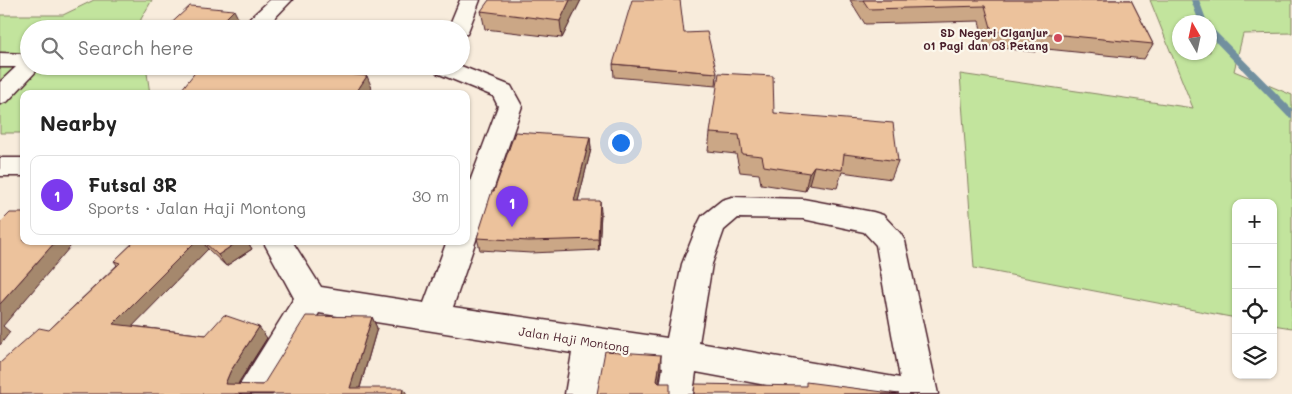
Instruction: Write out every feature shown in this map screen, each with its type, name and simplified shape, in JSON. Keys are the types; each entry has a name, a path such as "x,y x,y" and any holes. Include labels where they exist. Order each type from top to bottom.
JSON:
{"street":[{"path":"261,20 282,0"},
{"path":"462,20 470,0"},
{"path":"0,60 20,61"},
{"path":"0,96 21,75"},
{"path":"463,75 503,91 510,106 470,220"},
{"path":"0,166 20,167"},
{"path":"676,394 685,324 697,264 712,224 732,207 803,209 873,223 890,241 921,394"},
{"path":"253,394 311,299 279,245"},
{"path":"434,317 461,245"},
{"name":"Jalan Haji Montong","path":"311,299 682,355 902,394"},
{"path":"582,394 591,341"}],"green space":[{"path":"94,0 152,0 141,20 20,20 20,75 147,75 149,90 20,90 20,133 0,133 0,15 63,15"},
{"path":"1150,0 1292,0 1292,33 1243,34 1234,71 1292,95 1292,328 1277,326 1277,199 1232,199 1232,317 974,268 960,74 1193,108 1174,60 1217,60 1217,15 1172,15 1172,55"}],"building":[{"path":"489,0 570,0 560,21 481,11"},
{"path":"632,0 680,0 684,33 707,32 717,73 613,64"},
{"path":"863,0 1131,0 1153,44 1042,33 1043,36 992,31 985,6 869,9"},
{"path":"190,6 234,10 224,20 175,20"},
{"path":"719,73 773,76 774,113 893,123 898,161 844,154 842,170 814,166 809,173 764,166 762,156 742,154 739,135 710,133"},
{"path":"193,75 367,76 358,90 181,90"},
{"path":"515,132 590,137 574,201 600,201 598,239 529,241 477,238 492,191 494,191"},
{"path":"10,213 20,213 20,245 52,245 0,304 0,223"},
{"path":"131,245 192,245 113,324 206,335 224,315 259,327 230,372 225,384 263,385 306,316 372,317 350,388 403,388 402,394 0,394 0,363 39,328 49,330 120,263 114,261"},
{"path":"207,245 233,245 218,255"},
{"path":"605,351 661,355 657,381 659,383 670,383 670,394 597,394"},
{"path":"806,382 899,394 694,394 695,384 806,386"}],"waterway":[{"path":"1195,0 1200,15"},
{"path":"1217,38 1292,115"}],"place":[{"name":"SD Negeri Ciganjur 01 Pagi dan 03 Petang","path":"1058,38"},
{"name":"Futsal 3R","path":"512,227"}]}
